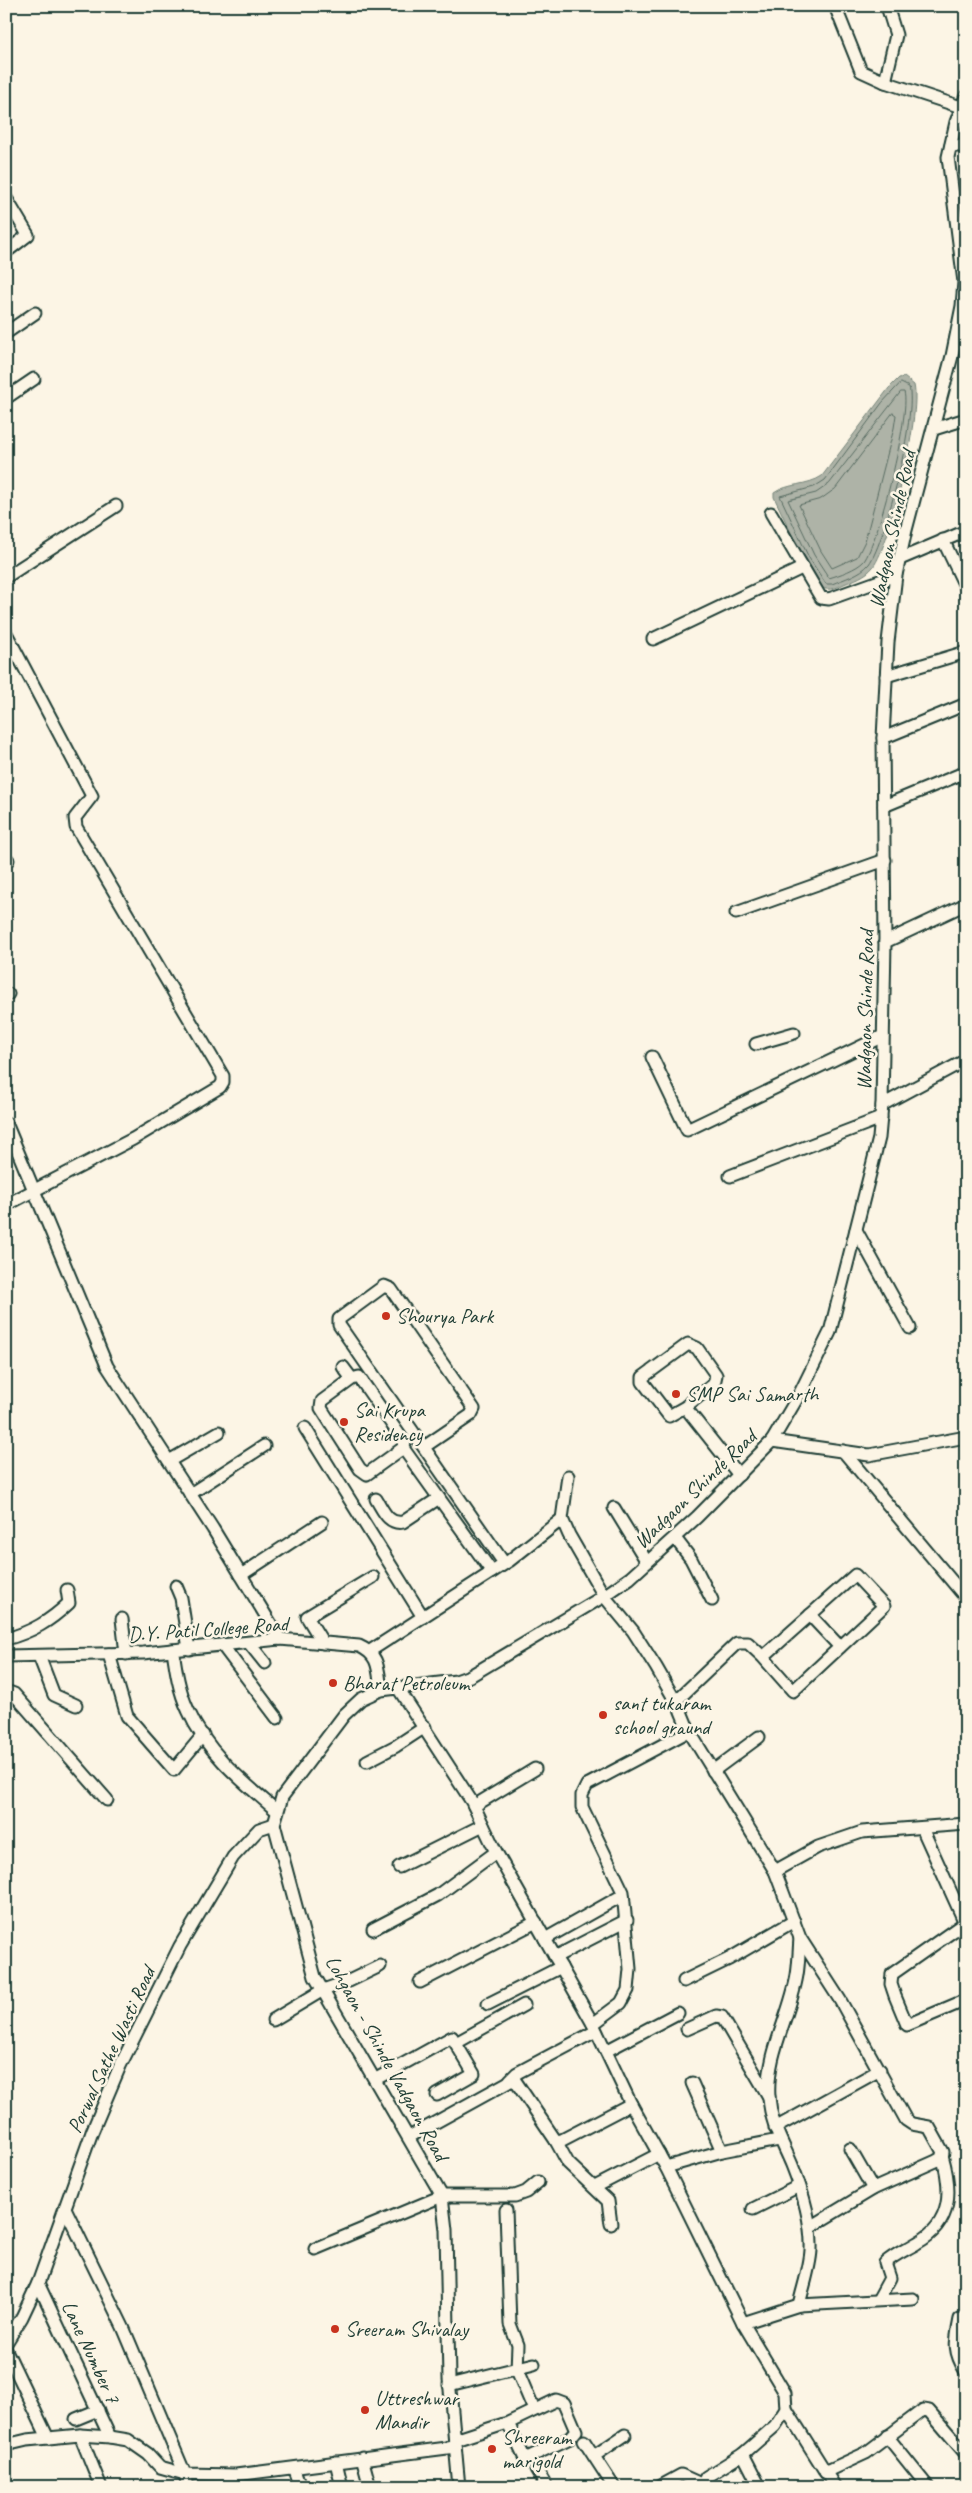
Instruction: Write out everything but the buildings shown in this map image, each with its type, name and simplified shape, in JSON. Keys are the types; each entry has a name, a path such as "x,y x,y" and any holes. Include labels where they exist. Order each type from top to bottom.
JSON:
{"street":[{"path":"835,6 861,71 885,82 961,107"},
{"path":"885,82 896,35 887,6"},
{"name":"Wadgaon Shinde Road","path":"380,1690 456,1681 470,1676 604,1596 647,1562 674,1538 772,1441 799,1395 830,1332 879,1138 882,1105 886,942 883,738 886,676 896,575 952,356 962,306 964,282 948,157 961,107 966,96"},
{"path":"951,145 966,147"},
{"path":"6,198 28,235 6,252"},
{"path":"6,333 35,313"},
{"path":"6,398 34,379"},
{"path":"934,429 966,419"},
{"path":"6,577 116,506"},
{"path":"771,513 816,593 821,598 828,599 896,575"},
{"path":"900,559 966,531"},
{"path":"943,540 966,588"},
{"path":"653,639 802,568"},
{"path":"6,633 92,796 75,818 76,827 223,1076 223,1082 220,1086 141,1134 6,1205"},
{"path":"886,676 966,652"},
{"path":"883,738 966,704"},
{"path":"884,806 966,772"},
{"path":"736,913 885,860"},
{"path":"886,942 966,904"},
{"path":"756,1044 794,1033"},
{"path":"652,1057 687,1130 883,1036"},
{"path":"882,1105 966,1060"},
{"path":"730,1176 881,1118"},
{"path":"6,1122 97,1347 107,1366 190,1494 280,1640"},
{"path":"856,1230 910,1328"},
{"path":"424,1447 471,1415 474,1409 391,1289 384,1286 338,1322 504,1564"},
{"path":"688,1344 692,1344 697,1348 716,1375 714,1384 685,1407 669,1416 645,1387 643,1376 688,1344"},
{"path":"343,1367 352,1379"},
{"path":"359,1377 405,1443 403,1448 367,1474 360,1468 320,1404 352,1379 359,1377"},
{"path":"685,1407 739,1475"},
{"path":"305,1428 423,1618"},
{"path":"169,1461 219,1432"},
{"path":"772,1441 869,1455 966,1438"},
{"path":"190,1494 264,1446"},
{"path":"403,1448 492,1572"},
{"path":"843,1451 966,1598"},
{"path":"568,1476 562,1519 604,1596 633,1631 676,1701 689,1731 775,1871 800,1938 840,2000 906,2120 912,2124 929,2126 940,2145 948,2192 947,2212 934,2230 919,2242 894,2255 885,2263 890,2278 878,2300"},
{"path":"376,1499 391,1522 397,1523 403,1522 439,1498"},
{"path":"614,1508 647,1562"},
{"path":"380,1690 378,1670 370,1651 504,1564 562,1519"},
{"path":"241,1575 322,1522"},
{"path":"674,1538 691,1559 712,1600"},
{"path":"676,1701 737,1643 743,1641 748,1643 793,1691 884,1606 855,1575 763,1658"},
{"path":"323,1643 307,1617 373,1577"},
{"path":"176,1586 181,1598 190,1649"},
{"path":"6,1639 38,1628 53,1619 69,1602 67,1590"},
{"path":"810,1615 840,1647"},
{"path":"122,1619 126,1654"},
{"name":"D.Y. Patil College Road","path":"6,1656 126,1654 280,1640 359,1646 370,1651"},
{"path":"249,1643 264,1664"},
{"path":"222,1645 277,1718"},
{"path":"173,1650 178,1683 188,1710 203,1735 237,1777 277,1811"},
{"path":"110,1654 127,1716 174,1770 203,1735"},
{"path":"39,1656 54,1695 76,1705"},
{"path":"398,1688 474,1806 496,1852 594,2027 630,2104 666,2167 743,2323 784,2393 786,2409 836,2487"},
{"name":"Lohgaon - Shinde Vadgaon Road","path":"380,1690 361,1699 344,1715 282,1797 274,1824 316,1977 442,2196 446,2230 449,2385 459,2487"},
{"path":"6,1691 14,1694 107,1800"},
{"path":"367,1760 396,1746 424,1727"},
{"path":"408,2137 510,2080 517,2073 594,2027 621,2003 628,1990 630,1970 627,1920 623,1895 616,1874 582,1807 582,1795 587,1785 689,1731"},
{"path":"714,1771 759,1737"},
{"path":"474,1806 535,1770"},
{"name":"Porwal Sathe Wasti Road","path":"6,2343 22,2317 38,2282 66,2210 92,2132 120,2066 180,1946 234,1856 259,1829 274,1824"},
{"path":"775,1871 818,1847 862,1832 890,1828 922,1828 966,1824"},
{"path":"399,1867 483,1825"},
{"path":"922,1828 965,1923 892,1974 891,1984 907,2025 966,2000"},
{"path":"373,1929 438,1895 496,1852"},
{"path":"545,1939 623,1895"},
{"path":"488,2004 627,1920"},
{"path":"684,1981 729,1960 794,1921"},
{"path":"420,1982 536,1922"},
{"path":"799,2305 811,2252 810,2227 792,2164 779,2140 775,2128 769,2097 769,2080 777,2037 797,1976 800,1938"},
{"path":"273,2020 323,1990 380,1966"},
{"path":"456,2043 524,2005"},
{"path":"606,2051 678,2013"},
{"path":"687,2029 716,2016 722,2017 769,2097"},
{"path":"376,2079 452,2036 474,2074 437,2095"},
{"path":"775,2128 880,2070"},
{"path":"510,2080 514,2079 519,2084 568,2163 608,2201 611,2224"},
{"path":"692,2083 722,2151"},
{"path":"556,2141 562,2140 630,2104"},
{"path":"666,2167 722,2151 779,2140"},
{"path":"850,2149 873,2189"},
{"path":"595,2187 658,2154"},
{"path":"810,2227 873,2189 936,2162 942,2155"},
{"path":"315,2249 442,2196 515,2196 526,2192 538,2182"},
{"path":"753,2209 799,2186"},
{"path":"66,2210 123,2327 185,2474 188,2487"},
{"path":"506,2210 510,2324 518,2345 516,2370 534,2410"},
{"name":"Lane Number 7","path":"38,2282 110,2437"},
{"path":"743,2323 799,2305 913,2299"},
{"path":"960,2319 954,2345 958,2359 966,2372"},
{"path":"6,2350 48,2438"},
{"path":"449,2385 516,2370 534,2364"},
{"path":"7,2444 80,2435 110,2437 128,2440 148,2454 160,2467 185,2474 238,2481 336,2462 455,2444 508,2423 556,2400 562,2401 574,2426 574,2435 525,2458 508,2423"},
{"path":"659,2487 681,2475 701,2485 711,2472 743,2454 774,2426 786,2409"},
{"path":"76,2419 98,2410"},
{"path":"825,2472 866,2453 922,2410 928,2411 966,2454"},
{"path":"80,2435 101,2487"},
{"path":"594,2456 625,2435"},
{"path":"887,2436 928,2487"},
{"path":"584,2442 614,2487"},
{"path":"743,2454 760,2487"},
{"path":"362,2458 370,2487"},
{"path":"336,2462 342,2487"},
{"path":"536,2469 547,2487"},
{"path":"294,2470 300,2487"}],"water":[{"path":"904,377 914,385 913,422 903,478 888,533 880,553 870,570 856,579 833,589 822,588 804,560 774,497 774,493 822,476 889,388 899,378"}],"place":[{"name":"Shourya Park","path":"386,1316"},
{"name":"SMP Sai Samarth","path":"676,1394"},
{"name":"Sai Krupa Residency","path":"344,1422"},
{"name":"Bharat Petroleum","path":"333,1683"},
{"name":"sant tukaram school graund","path":"603,1715"},
{"name":"Sreeram Shivalay","path":"335,2329"},
{"name":"Uttreshwar Mandir","path":"365,2410"},
{"name":"Shreeram marigold","path":"492,2449"}]}
